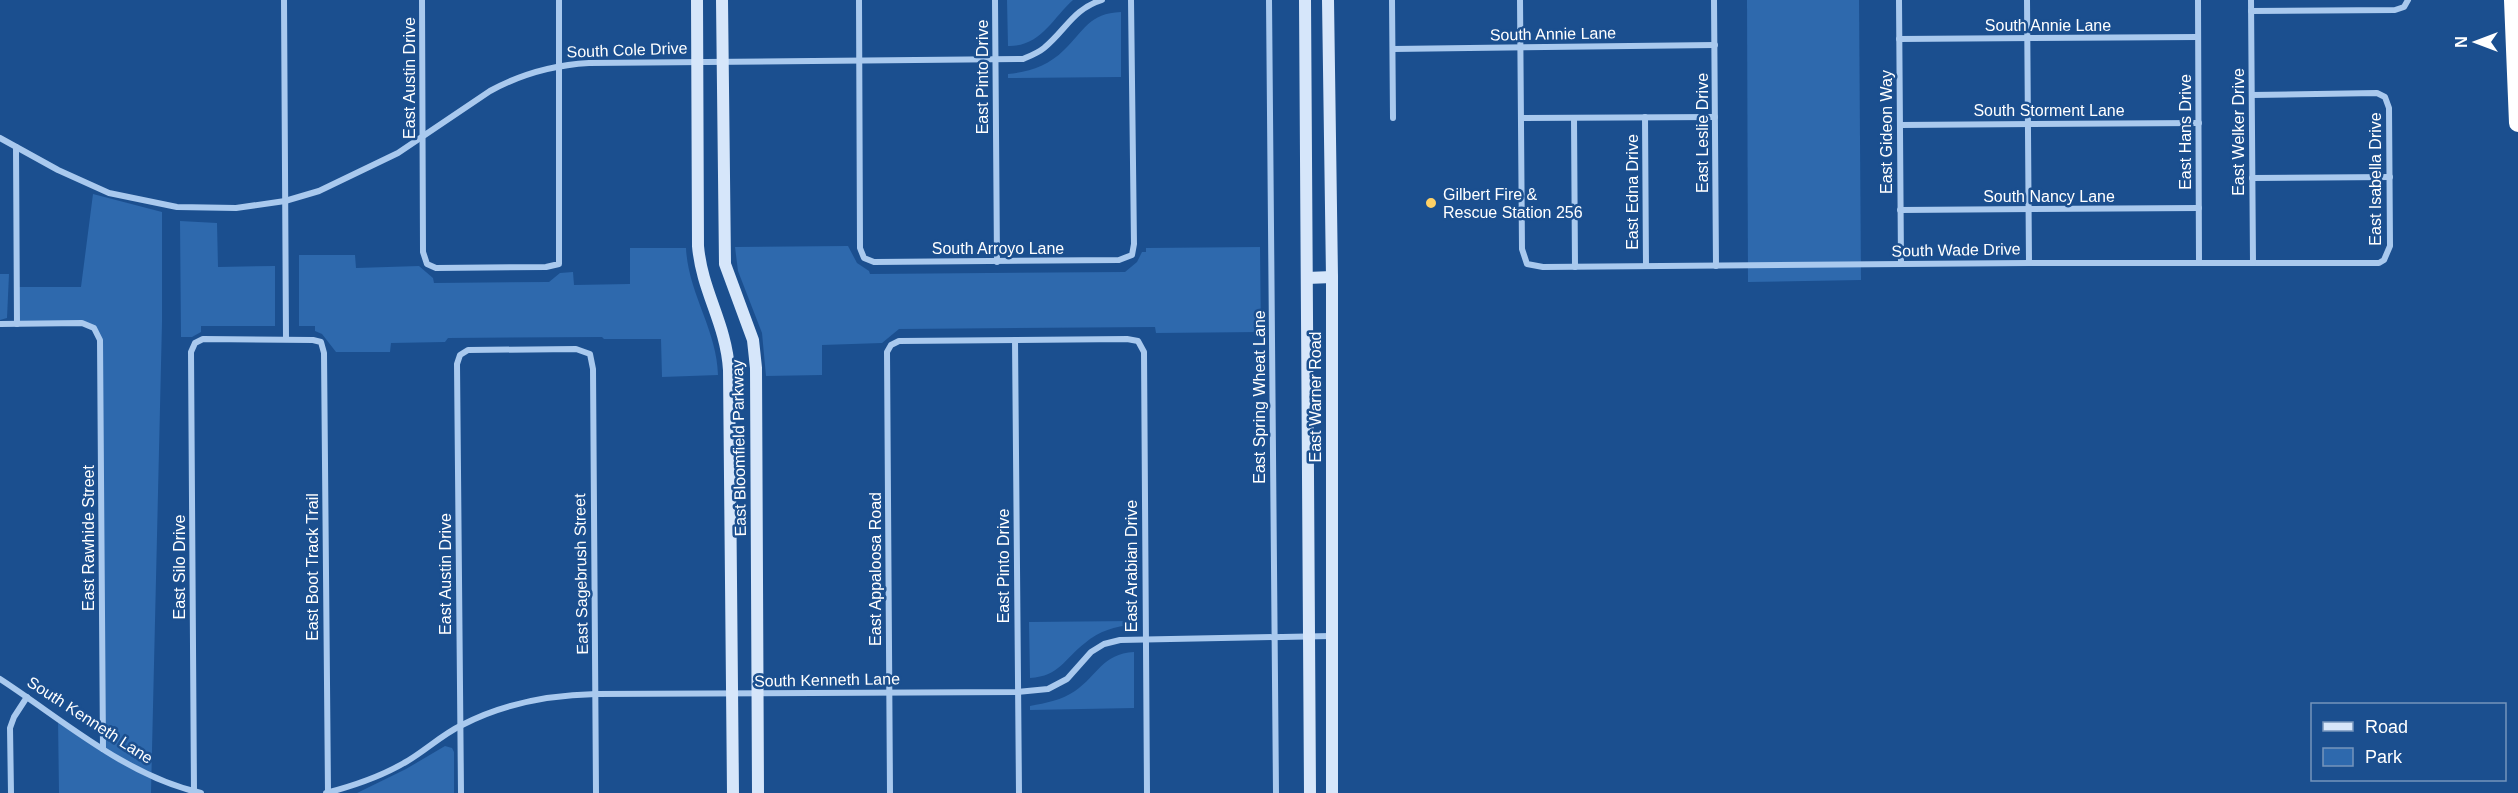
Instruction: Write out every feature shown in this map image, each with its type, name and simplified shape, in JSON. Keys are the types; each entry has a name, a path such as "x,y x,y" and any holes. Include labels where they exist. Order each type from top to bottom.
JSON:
{"highway":[{"path":"2513,0 2518,123"}],"main road":[{"name":"East Bloomfield Parkway","path":"698,0 699,255 703,278 725,338 729,370 733,793"},
{"name":"East Bloomfield Parkway","path":"722,0 725,264 753,340 756,368 758,793"},
{"name":"East Warner Road","path":"1305,0 1310,793"},
{"name":"East Warner Road","path":"1328,0 1332,277 1332,793"},
{"path":"1307,278 1332,277"}],"street":[{"path":"284,0 286,339"},
{"name":"East Austin Drive","path":"422,0 423,252 427,264 436,268 546,267 558,264 560,254 559,66"},
{"path":"558,0 559,66"},
{"path":"859,0 860,61"},
{"name":"East Pinto Drive","path":"995,0 997,262"},
{"name":"South Cole Drive","path":"0,138 58,170 109,193 177,207 216,209 285,201 319,191 398,153 468,104 506,82 559,66 589,63 698,61 995,61 1023,59 1043,50 1077,12 1089,4 1102,0"},
{"name":"South Arroyo Lane","path":"860,61 860,248 864,258 874,262 1119,260 1132,255 1134,244 1131,0"},
{"name":"East Spring Wheat Lane","path":"1269,0 1276,793"},
{"path":"1392,0 1393,118"},
{"path":"1520,0 1521,118 1715,117"},
{"name":"East Leslie Drive","path":"1714,0 1716,266"},
{"name":"East Gideon Way","path":"1899,0 1901,264"},
{"path":"2028,0 2029,263"},
{"name":"East Hans Drive","path":"2198,0 2199,263"},
{"name":"East Welker Drive","path":"2251,0 2253,263"},
{"path":"2251,11 2395,10 2404,7 2408,0"},
{"name":"South Annie Lane","path":"1899,39 2198,37"},
{"name":"South Annie Lane","path":"1393,49 1715,45"},
{"name":"East Isabella Drive","path":"2252,95 2377,93 2385,97 2389,108 2390,246 2384,260"},
{"name":"East Edna Drive","path":"1645,117 1646,266"},
{"name":"South Wade Drive","path":"1521,118 1522,249 1527,264 1543,267 2379,262 2384,260"},
{"path":"1574,118 1575,267"},
{"name":"South Storment Lane","path":"1899,125 2199,123"},
{"path":"0,324 17,324 16,147"},
{"path":"2252,178 2390,177"},
{"name":"South Nancy Lane","path":"1900,210 2199,208"},
{"name":"East Rawhide Street","path":"17,324 82,323 94,328 100,340 103,749"},
{"name":"East Silo Drive","path":"198,792 191,352 195,344 203,339 286,339"},
{"name":"East Boot Track Trail","path":"286,339 321,342 324,353 327,793"},
{"name":"East Pinto Drive","path":"1015,340 1019,793"},
{"name":"East Arabian Drive","path":"1015,340 1138,341 1144,352 1144,638 1147,793"},
{"name":"East Appaloosa Road","path":"890,793 887,352 891,345 899,341 1015,340"},
{"name":"East Sagebrush Street","path":"460,355 468,350 565,349 576,349 590,354 596,793"},
{"name":"East Austin Drive","path":"460,355 457,364 461,793"},
{"name":"South Kenneth Lane","path":"327,793 380,775 403,764 460,725 543,698 596,694 1017,692 1048,689 1067,679 1092,652 1104,644 1120,640 1332,636"},
{"name":"South Kenneth Lane","path":"0,679 103,749 146,774 198,792"},
{"path":"11,793 10,728 27,697"}],"green space":[{"path":"1007,0 1073,0 1037,37 1029,42 1008,46"},
{"path":"1747,0 1859,0 1861,280 1748,282"},
{"path":"1121,12 1121,77 1008,78 1008,74 1031,70 1051,60 1094,19"},
{"path":"93,194 162,212 162,322 151,793 59,793 58,718 102,748 100,340 94,328 82,323 17,324 17,287 81,287"},
{"path":"180,221 217,223 218,267 275,266 275,326 201,326 201,332 192,337 181,337"},
{"path":"848,246 857,263 870,274 1125,272 1137,262 1142,252 1146,252 1146,248 1260,247 1261,332 1156,333 1155,327 899,329 882,343 822,345 822,375 766,376 762,333 738,271 735,247"},
{"path":"630,248 686,248 692,280 713,342 718,375 662,377 661,339 448,338 445,342 391,343 390,352 336,352 322,334 315,331 315,326 299,326 299,255 355,255 356,268 419,266 433,278 434,283 549,282 560,273 573,272 574,285 630,284"},
{"path":"0,274 9,274 7,318 0,320"},
{"path":"1133,621 1133,625 1114,628 1096,635 1055,670 1040,677 1030,678 1029,622"},
{"path":"1134,652 1134,708 1030,710 1030,706 1054,701 1070,694 1083,685 1107,661"},
{"path":"445,746 452,748 454,752 454,793 357,793 406,769"}],"place":[{"name":"Gilbert Fire & Rescue Station 256","path":"1431,203"}]}
